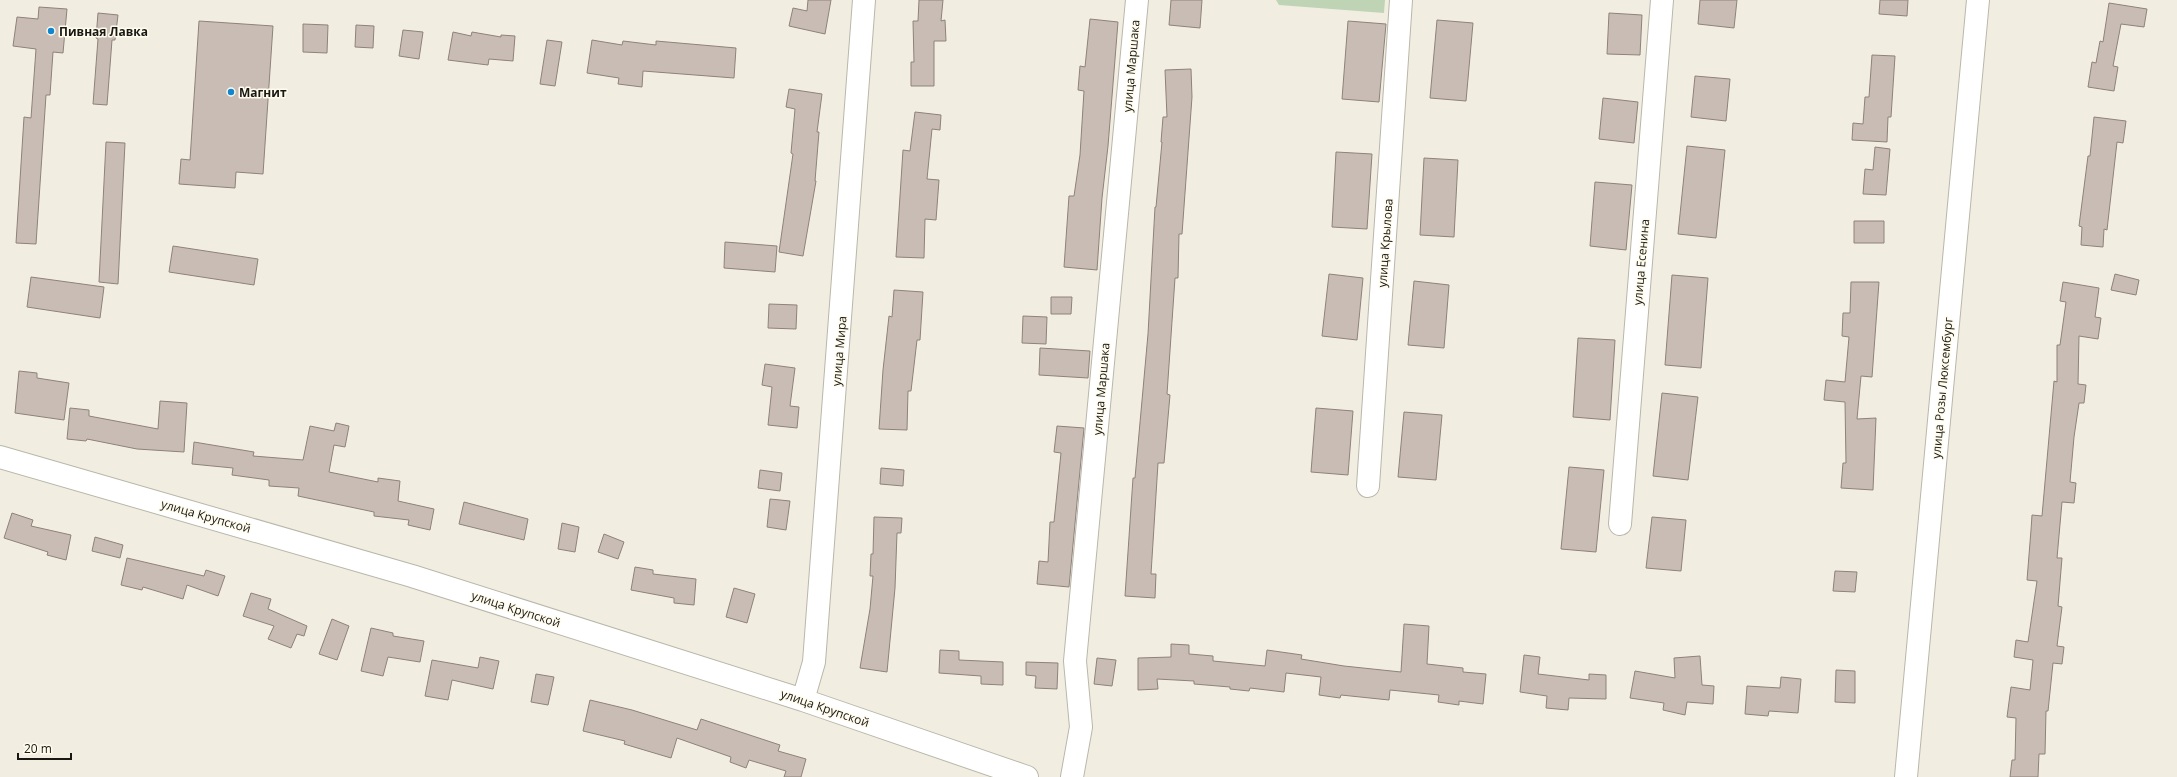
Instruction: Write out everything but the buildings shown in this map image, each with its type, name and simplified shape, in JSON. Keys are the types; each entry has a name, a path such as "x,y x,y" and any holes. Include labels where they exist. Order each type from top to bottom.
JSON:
{"street":[{"name":"улица Мира","path":"803,700 814,662 864,0"},
{"name":"улица Маршака","path":"1072,777 1081,727 1075,661 1137,0"},
{"name":"улица Крылова","path":"1368,486 1401,0"},
{"name":"улица Есенина","path":"1620,524 1662,0"},
{"name":"улица Розы Люксембург","path":"1906,777 1978,0"},
{"name":"улица Крупской","path":"1,461 412,576 803,700 1027,777"}],"green space":[{"path":"1276,0 1385,0 1384,13 1279,5"}],"place":[{"name":"Пивная Лавка","path":"51,31"},
{"name":"Магнит","path":"231,92"}]}
